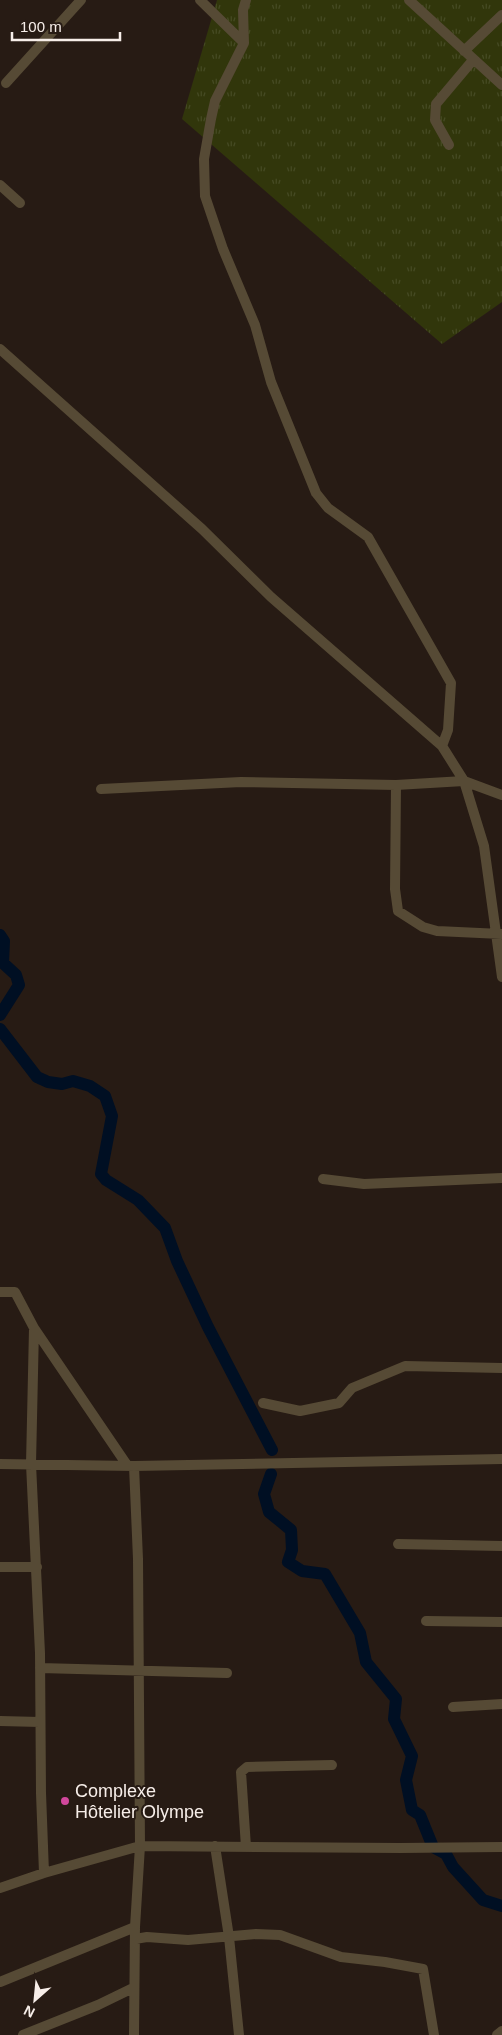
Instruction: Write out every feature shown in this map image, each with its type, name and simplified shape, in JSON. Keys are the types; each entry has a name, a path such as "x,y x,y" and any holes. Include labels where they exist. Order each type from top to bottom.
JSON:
{"street":[{"path":"6,83 81,0"},
{"path":"200,0 244,43"},
{"path":"246,0 243,10 244,43 215,101 204,159 205,196 222,249 255,325 271,382 316,493 328,508 368,538 451,683 448,730 442,746"},
{"path":"409,0 473,60 502,84"},
{"path":"464,51 502,15"},
{"path":"449,145 435,120 436,104 473,60"},
{"path":"0,185 20,202"},
{"path":"0,349 202,529 271,597 442,746 464,781 484,846 499,934 502,977"},
{"path":"100,788 241,782 396,785 464,781 501,795"},
{"path":"396,785 395,889 398,911 423,927 437,931 499,934"},
{"path":"323,1179 364,1184 502,1178"},
{"path":"0,1292 14,1292 34,1328 131,1466 138,1559 140,1846 133,1988 134,2035"},
{"path":"34,1328 31,1464 37,1567 44,1873"},
{"path":"263,1403 300,1411 339,1403 352,1388 405,1366 502,1368"},
{"path":"0,1464 131,1466 502,1459"},
{"path":"398,1544 502,1546"},
{"path":"0,1567 37,1567"},
{"path":"426,1621 502,1622"},
{"path":"40,1668 227,1673"},
{"path":"453,1707 502,1704"},
{"path":"0,1721 40,1722"},
{"path":"246,1847 241,1772 247,1767 332,1765"},
{"path":"0,1888 44,1873 140,1846 400,1848 502,1846"},
{"path":"215,1846 230,1937 239,2035"},
{"path":"0,1982 135,1927"},
{"path":"135,1939 147,1937 188,1940 256,1934 280,1935 341,1957 385,1962 423,1970 434,2035"},
{"path":"23,2035 98,2005 133,1988"},
{"path":"497,2035 502,2031"}],"green space":[{"path":"217,0 502,0 502,302 442,344 182,119"}],"waterway":[{"path":"0,935 4,941 3,963 16,975 19,985 0,1015"},
{"path":"0,1029 37,1077 48,1082 62,1084 73,1081 90,1086 105,1096 112,1116 101,1174 106,1180 138,1200 165,1228 177,1261 208,1327 272,1450"},
{"path":"271,1474 264,1494 269,1512 291,1530 292,1550 288,1562 302,1571 325,1574 360,1633 366,1662 396,1699 394,1719 412,1756 406,1780 412,1810 420,1815 433,1847 446,1854 453,1867 483,1900 502,1906"}],"place":[{"name":"Complexe Hôtelier Olympe","path":"65,1801"}]}
